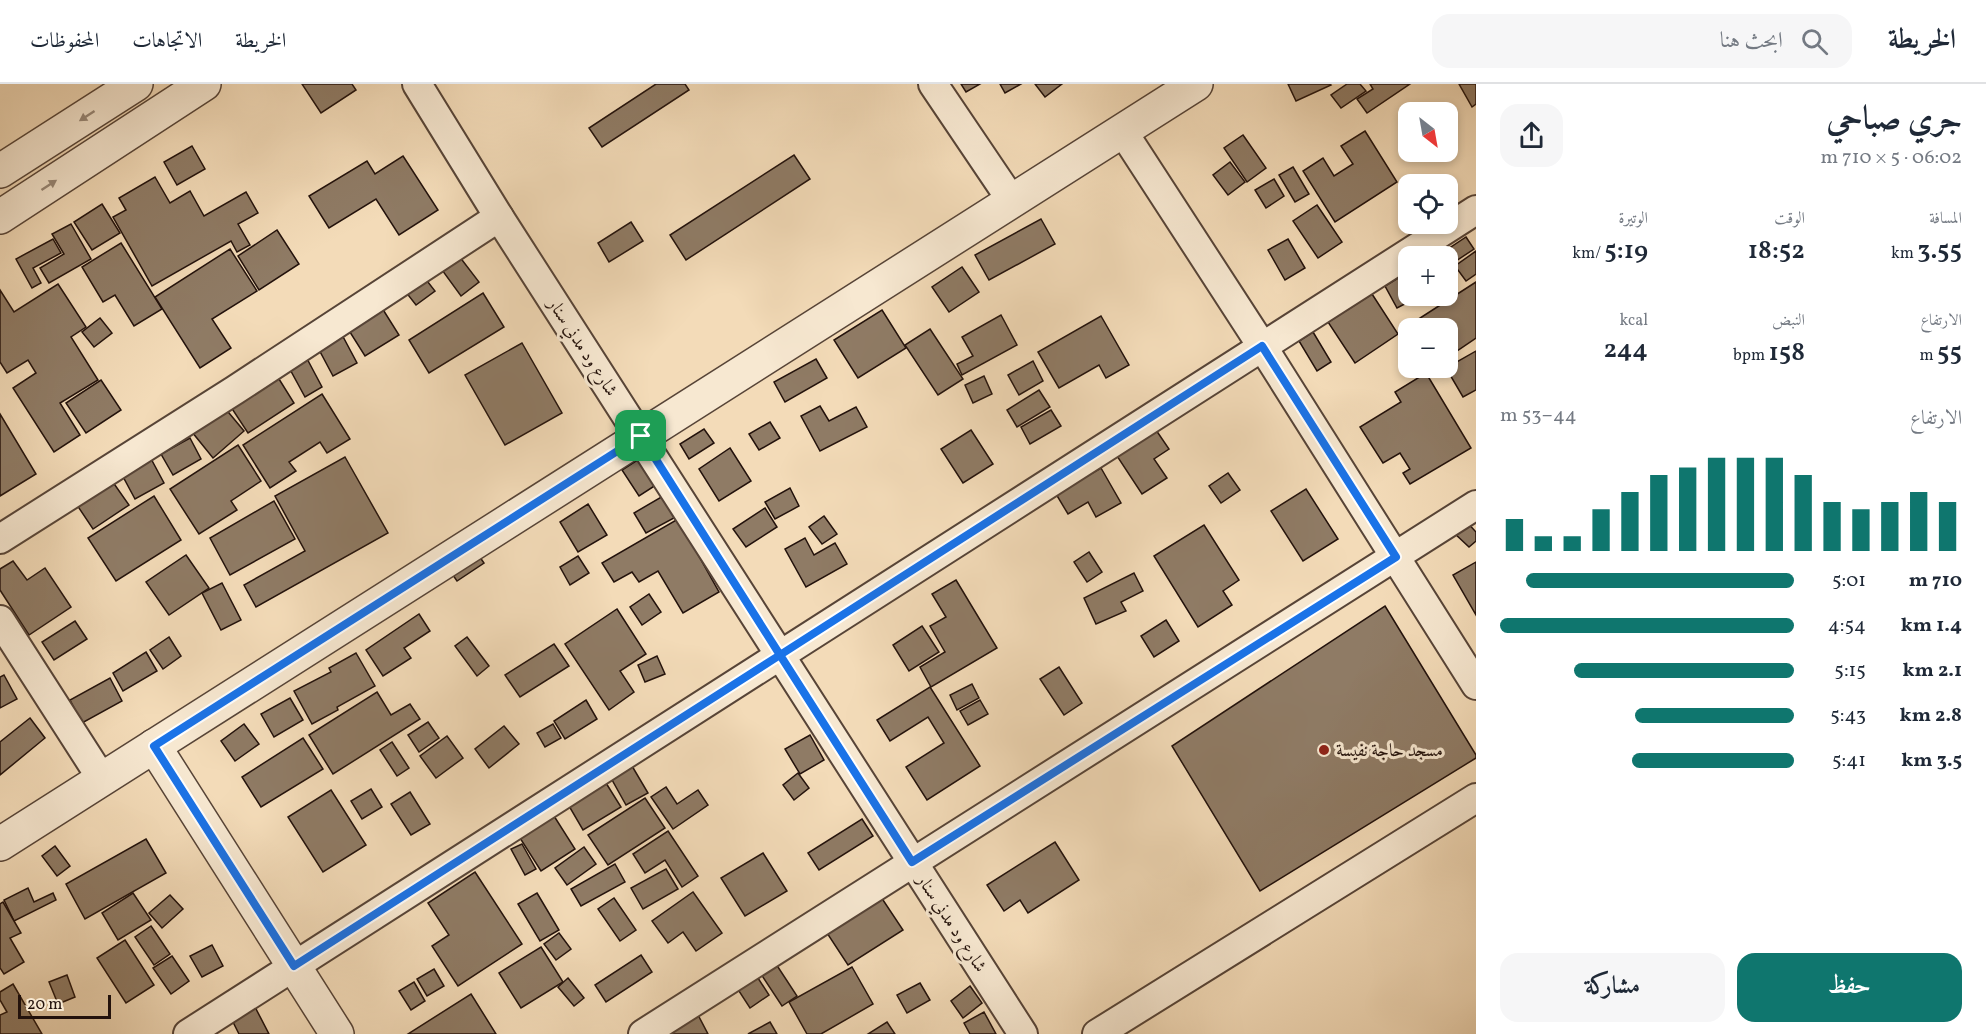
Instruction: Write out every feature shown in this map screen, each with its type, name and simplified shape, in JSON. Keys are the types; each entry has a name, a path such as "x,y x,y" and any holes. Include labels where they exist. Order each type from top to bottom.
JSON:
{"street":[{"path":"0,171 136,84"},
{"path":"0,216 204,84"},
{"name":"شارع ود مدني سنار","path":"417,84 499,217 1023,1034"},
{"path":"933,84 1012,201"},
{"path":"0,844 1196,84"},
{"path":"1123,132 1262,346 1476,685"},
{"path":"188,1034 1476,210"},
{"path":"0,539 235,390 499,217"},
{"path":"643,1034 1476,505"},
{"path":"0,620 102,779"},
{"path":"154,746 337,1034"},
{"path":"1097,1034 1476,798"}],"building":[{"path":"302,84 352,84 356,90 321,113"},
{"path":"656,84 685,84 689,90 602,147 589,128"},
{"path":"961,84 980,84 966,92"},
{"path":"1000,84 1021,84 1005,93"},
{"path":"1035,84 1062,84 1045,97"},
{"path":"1288,84 1330,84 1331,85 1296,101"},
{"path":"1347,84 1360,84 1366,91 1341,108 1331,95"},
{"path":"1370,84 1410,84 1367,113 1357,99 1373,89"},
{"path":"1459,84 1476,84 1476,104 1472,107"},
{"path":"1365,131 1397,182 1335,222 1303,171 1323,158 1334,176 1353,164 1341,146"},
{"path":"1243,135 1266,168 1247,182 1224,148"},
{"path":"192,146 205,169 177,185 164,162"},
{"path":"794,155 810,179 686,260 670,235"},
{"path":"403,156 438,210 399,235 376,199 329,228 309,196 367,161 375,174"},
{"path":"1230,162 1245,182 1228,195 1213,175"},
{"path":"1293,167 1309,194 1295,202 1279,175"},
{"path":"155,177 170,203 190,191 204,216 246,192 258,213 238,224 250,245 237,252 231,241 152,286 113,217 126,210 119,198"},
{"path":"1274,179 1284,196 1266,208 1255,190"},
{"path":"102,204 120,233 92,250 74,222"},
{"path":"1317,205 1342,242 1318,258 1293,221"},
{"path":"1041,219 1055,244 989,280 975,255"},
{"path":"631,222 643,241 609,262 598,243"},
{"path":"71,224 91,259 49,283 40,268 64,254 52,234"},
{"path":"277,230 299,264 259,290 238,256"},
{"path":"1466,237 1474,249 1458,260 1458,246 1452,246"},
{"path":"53,239 61,253 33,268 41,283 32,288 16,259"},
{"path":"1288,239 1305,268 1285,280 1268,250"},
{"path":"121,243 162,309 134,326 115,295 103,302 82,267"},
{"path":"230,249 257,291 212,319 231,348 200,368 155,297"},
{"path":"1476,251 1476,274 1466,281 1458,270 1458,264"},
{"path":"459,256 479,282 461,296 442,270"},
{"path":"962,267 979,292 949,312 932,287"},
{"path":"424,277 435,291 416,305 405,291"},
{"path":"1398,278 1398,306 1401,306 1397,308 1385,286"},
{"path":"1476,282 1476,338 1458,350 1458,318 1420,318 1439,306 1458,306 1458,294"},
{"path":"58,284 86,327 71,337 98,380 60,403 80,435 54,452 13,388 36,373 28,360 7,373 0,362 0,290 14,312"},
{"path":"483,293 504,327 429,373 409,340"},
{"path":"1372,294 1398,334 1355,363 1328,322"},
{"path":"382,308 399,335 365,356 348,329"},
{"path":"882,310 906,348 858,378 834,340"},
{"path":"1001,315 1017,345 962,375 957,364 973,356 962,337"},
{"path":"1101,316 1129,365 1106,378 1099,365 1059,388 1038,352"},
{"path":"100,318 112,333 94,347 82,332"},
{"path":"930,329 963,379 938,395 905,345"},
{"path":"340,331 357,363 333,376 316,344"},
{"path":"1313,332 1331,362 1317,371 1299,341"},
{"path":"522,343 562,413 505,445 465,375"},
{"path":"1476,351 1476,390 1463,397 1452,378 1458,378 1458,361"},
{"path":"304,353 322,387 305,397 286,362"},
{"path":"816,359 827,378 785,402 774,382"},
{"path":"1033,361 1043,381 1019,395 1008,375"},
{"path":"274,371 294,403 248,433 227,401"},
{"path":"984,376 992,394 973,403 965,385"},
{"path":"1418,378 1429,378 1471,448 1410,484 1403,473 1410,469 1400,453 1383,463 1360,427 1401,402 1395,392"},
{"path":"101,380 121,410 86,433 66,403"},
{"path":"1039,390 1050,407 1017,427 1007,410"},
{"path":"322,394 350,439 327,453 320,442 289,462 296,471 270,488 243,445"},
{"path":"820,406 829,421 856,407 867,427 820,451 801,416"},
{"path":"224,407 244,431 213,458 192,432"},
{"path":"1051,410 1061,426 1030,444 1021,427"},
{"path":"0,414 36,474 0,496"},
{"path":"770,422 780,438 759,450 749,434"},
{"path":"704,429 714,443 689,459 680,444"},
{"path":"971,430 993,464 963,483 941,449"},
{"path":"1156,430 1169,449 1154,459 1167,478 1142,494 1117,456"},
{"path":"190,438 201,459 173,475 161,454"},
{"path":"238,445 261,481 231,501 237,510 199,534 170,489"},
{"path":"730,448 751,481 719,501 699,469"},
{"path":"149,455 164,483 135,499 120,471"},
{"path":"345,457 388,533 256,607 244,585 305,551 275,496"},
{"path":"639,459 656,485 639,496 622,470"},
{"path":"1101,468 1121,503 1096,517 1088,502 1068,514 1056,494"},
{"path":"1228,473 1240,490 1221,503 1209,486"},
{"path":"110,478 129,505 93,529 75,502"},
{"path":"790,488 799,506 775,519 765,502"},
{"path":"1306,489 1338,539 1303,561 1271,511"},
{"path":"154,496 181,540 116,581 88,538"},
{"path":"663,496 674,518 646,533 634,513"},
{"path":"274,501 295,539 230,575 210,538"},
{"path":"588,504 607,535 578,552 560,522"},
{"path":"765,508 777,527 746,547 733,529"},
{"path":"824,516 837,534 822,544 809,527"},
{"path":"678,519 719,592 683,613 658,571 639,582 632,572 614,582 602,563"},
{"path":"1465,520 1476,532 1476,541 1469,547 1453,532"},
{"path":"1204,525 1239,580 1223,591 1232,605 1198,627 1154,556"},
{"path":"805,538 814,555 835,543 847,564 806,587 785,549"},
{"path":"475,550 484,563 457,581 448,568"},
{"path":"1089,552 1102,572 1087,582 1074,562"},
{"path":"186,555 209,588 169,615 146,582"},
{"path":"578,556 589,573 570,585 560,567"},
{"path":"13,561 27,580 45,568 71,607 29,635 0,590 0,569"},
{"path":"1476,562 1476,615 1453,575"},
{"path":"1134,573 1143,591 1121,602 1126,611 1096,624 1084,598"},
{"path":"956,580 997,648 931,687 920,667 945,652 930,626 946,617 932,594"},
{"path":"222,583 241,620 221,630 202,593"},
{"path":"649,594 661,612 642,625 630,607"},
{"name":"مسجد حاجة نفيسة","path":"1385,606 1476,758 1260,891 1172,746"},
{"path":"617,609 646,654 620,671 634,692 609,710 565,644"},
{"path":"419,614 430,631 404,648 411,658 383,676 366,650"},
{"path":"1166,620 1179,641 1154,657 1141,636"},
{"path":"75,621 87,639 54,660 42,642"},
{"path":"922,626 939,652 909,671 893,645"},
{"path":"169,637 181,656 163,669 150,650"},
{"path":"467,637 489,666 477,676 455,646"},
{"path":"554,644 569,666 520,697 505,675"},
{"path":"146,652 157,671 123,691 113,673"},
{"path":"356,653 375,686 312,724 294,691 331,672 329,668"},
{"path":"657,656 665,674 645,682 638,665"},
{"path":"1059,667 1082,703 1064,715 1040,679"},
{"path":"4,675 17,699 0,708 0,677"},
{"path":"110,678 122,701 82,723 70,700"},
{"path":"972,684 979,698 957,710 950,695"},
{"path":"930,687 980,766 927,800 906,767 944,743 928,717 890,741 877,720"},
{"path":"377,692 391,715 410,704 420,719 333,774 309,735"},
{"path":"290,698 303,720 274,737 261,714"},
{"path":"586,700 597,719 565,739 554,721"},
{"path":"980,700 988,714 968,725 960,711"},
{"path":"30,718 45,738 0,775 0,742"},
{"path":"428,722 439,738 419,752 408,735"},
{"path":"244,724 259,744 235,761 221,741"},
{"path":"553,724 561,738 545,747 537,733"},
{"path":"504,726 519,744 489,768 475,749"},
{"path":"810,735 824,760 800,774 785,749"},
{"path":"447,736 463,758 436,778 420,756"},
{"path":"303,738 323,769 261,807 242,777"},
{"path":"392,742 409,768 397,776 380,750"},
{"path":"632,766 648,793 626,805 611,778"},
{"path":"798,773 809,788 794,800 783,785"},
{"path":"606,783 621,807 583,830 569,806"},
{"path":"666,787 677,804 698,790 708,805 673,829 651,797"},
{"path":"371,789 382,807 362,819 351,801"},
{"path":"331,790 366,845 323,872 288,817"},
{"path":"410,792 430,824 411,835 391,804"},
{"path":"645,798 665,828 608,865 588,835"},
{"path":"554,816 575,849 541,871 520,838"},
{"path":"862,819 873,836 819,870 808,853"},
{"path":"668,831 698,876 682,887 665,860 645,873 633,854"},
{"path":"146,839 166,873 85,919 66,884"},
{"path":"1055,842 1079,880 1028,913 1020,900 1004,911 987,885"},
{"path":"522,844 536,869 525,875 511,849"},
{"path":"55,846 70,866 57,876 42,856"},
{"path":"584,847 596,864 567,885 555,868"},
{"path":"763,853 787,891 745,916 721,878"},
{"path":"615,864 625,882 581,906 571,889"},
{"path":"666,869 678,889 643,909 631,888"},
{"path":"475,872 522,944 458,986 432,946 449,935 428,903"},
{"path":"28,888 34,902 53,893 56,900 14,921 4,900"},
{"path":"693,892 722,933 696,951 683,932 668,943 652,921"},
{"path":"133,893 151,920 118,940 102,913"},
{"path":"537,893 559,930 540,941 518,904"},
{"path":"170,895 183,909 162,928 149,913"},
{"path":"881,897 903,930 848,965 827,933"},
{"path":"614,898 636,930 620,941 598,909"},
{"path":"3,902 21,933 10,938 24,962 4,974 0,968 0,904"},
{"path":"151,926 170,954 154,965 135,937"},
{"path":"559,933 571,949 556,960 544,944"},
{"path":"125,940 154,985 126,1003 97,958"},
{"path":"212,945 223,966 202,977 190,956"},
{"path":"541,947 563,982 521,1008 499,973"},
{"path":"641,955 652,972 606,1002 595,985"},
{"path":"172,956 189,981 171,994 153,968"},
{"path":"776,964 797,996 782,1006 761,974"},
{"path":"852,967 873,1004 821,1034 807,1034 789,1002"},
{"path":"434,969 444,986 427,996 417,979"},
{"path":"67,975 75,997 58,1004 49,982"},
{"path":"756,975 769,995 750,1008 737,988"},
{"path":"568,978 584,998 574,1006 558,987"},
{"path":"414,982 425,1001 411,1010 399,991"},
{"path":"920,983 930,1000 907,1013 897,995"},
{"path":"13,984 42,1034 0,1034 0,1015 7,1012 0,1000 0,992"},
{"path":"970,986 982,1003 963,1018 951,1001"},
{"path":"471,994 496,1034 408,1034"},
{"path":"254,1005 269,1034 239,1034 231,1018"},
{"path":"984,1012 996,1034 970,1034 964,1023"},
{"path":"697,1013 708,1034 673,1034 670,1029"},
{"path":"770,1022 777,1034 748,1034"},
{"path":"887,1022 895,1034 868,1034"}],"place":[{"name":"مسجد حاجة نفيسة","path":"1324,750"}],"route":[{"path":"641,436 154,746 294,966 780,655 912,862 1396,557 1262,346 780,655 641,436"}]}
